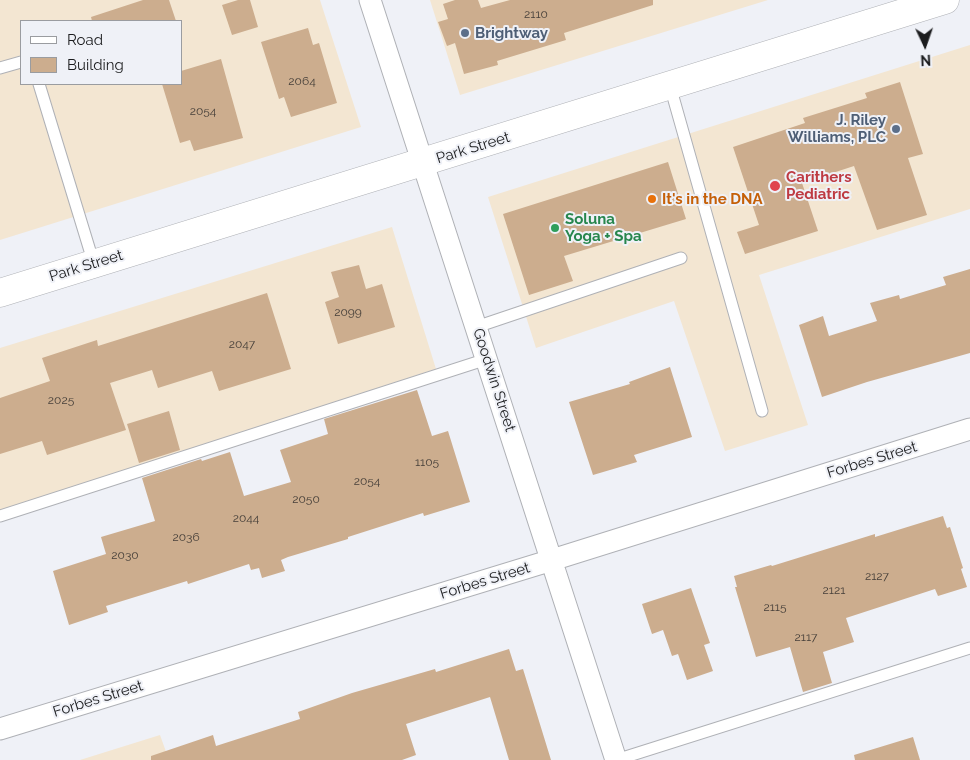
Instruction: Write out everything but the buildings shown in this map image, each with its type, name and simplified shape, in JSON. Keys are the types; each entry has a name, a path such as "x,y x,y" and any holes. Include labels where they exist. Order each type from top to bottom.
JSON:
{"street":[{"name":"Goodwin Street","path":"370,0 616,760"},
{"name":"Park Street","path":"0,294 945,0"},
{"name":"Forbes Street","path":"0,729 552,560 970,429"}],"lane":[{"path":"0,68 20,62"},
{"path":"39,85 94,264"},
{"path":"670,86 762,411"},
{"path":"476,327 681,258"},
{"path":"0,516 487,359"},
{"path":"616,760 970,648"}],"shaded area":[{"path":"0,0 320,0 361,127 0,240"},
{"path":"430,0 768,0 460,95"},
{"path":"970,45 970,209 759,275 808,425 725,451 674,301 536,348 488,197"},
{"path":"392,227 436,369 0,511 0,348"},
{"path":"160,735 169,760 80,760"}],"place":[{"name":"Brightway","path":"465,33"},
{"name":"J. Riley Williams, PLC","path":"896,129"},
{"name":"Carithers Pediatric","path":"775,186"},
{"name":"It's in the DNA","path":"652,199"},
{"name":"Soluna Yoga + Spa","path":"555,228"}]}
